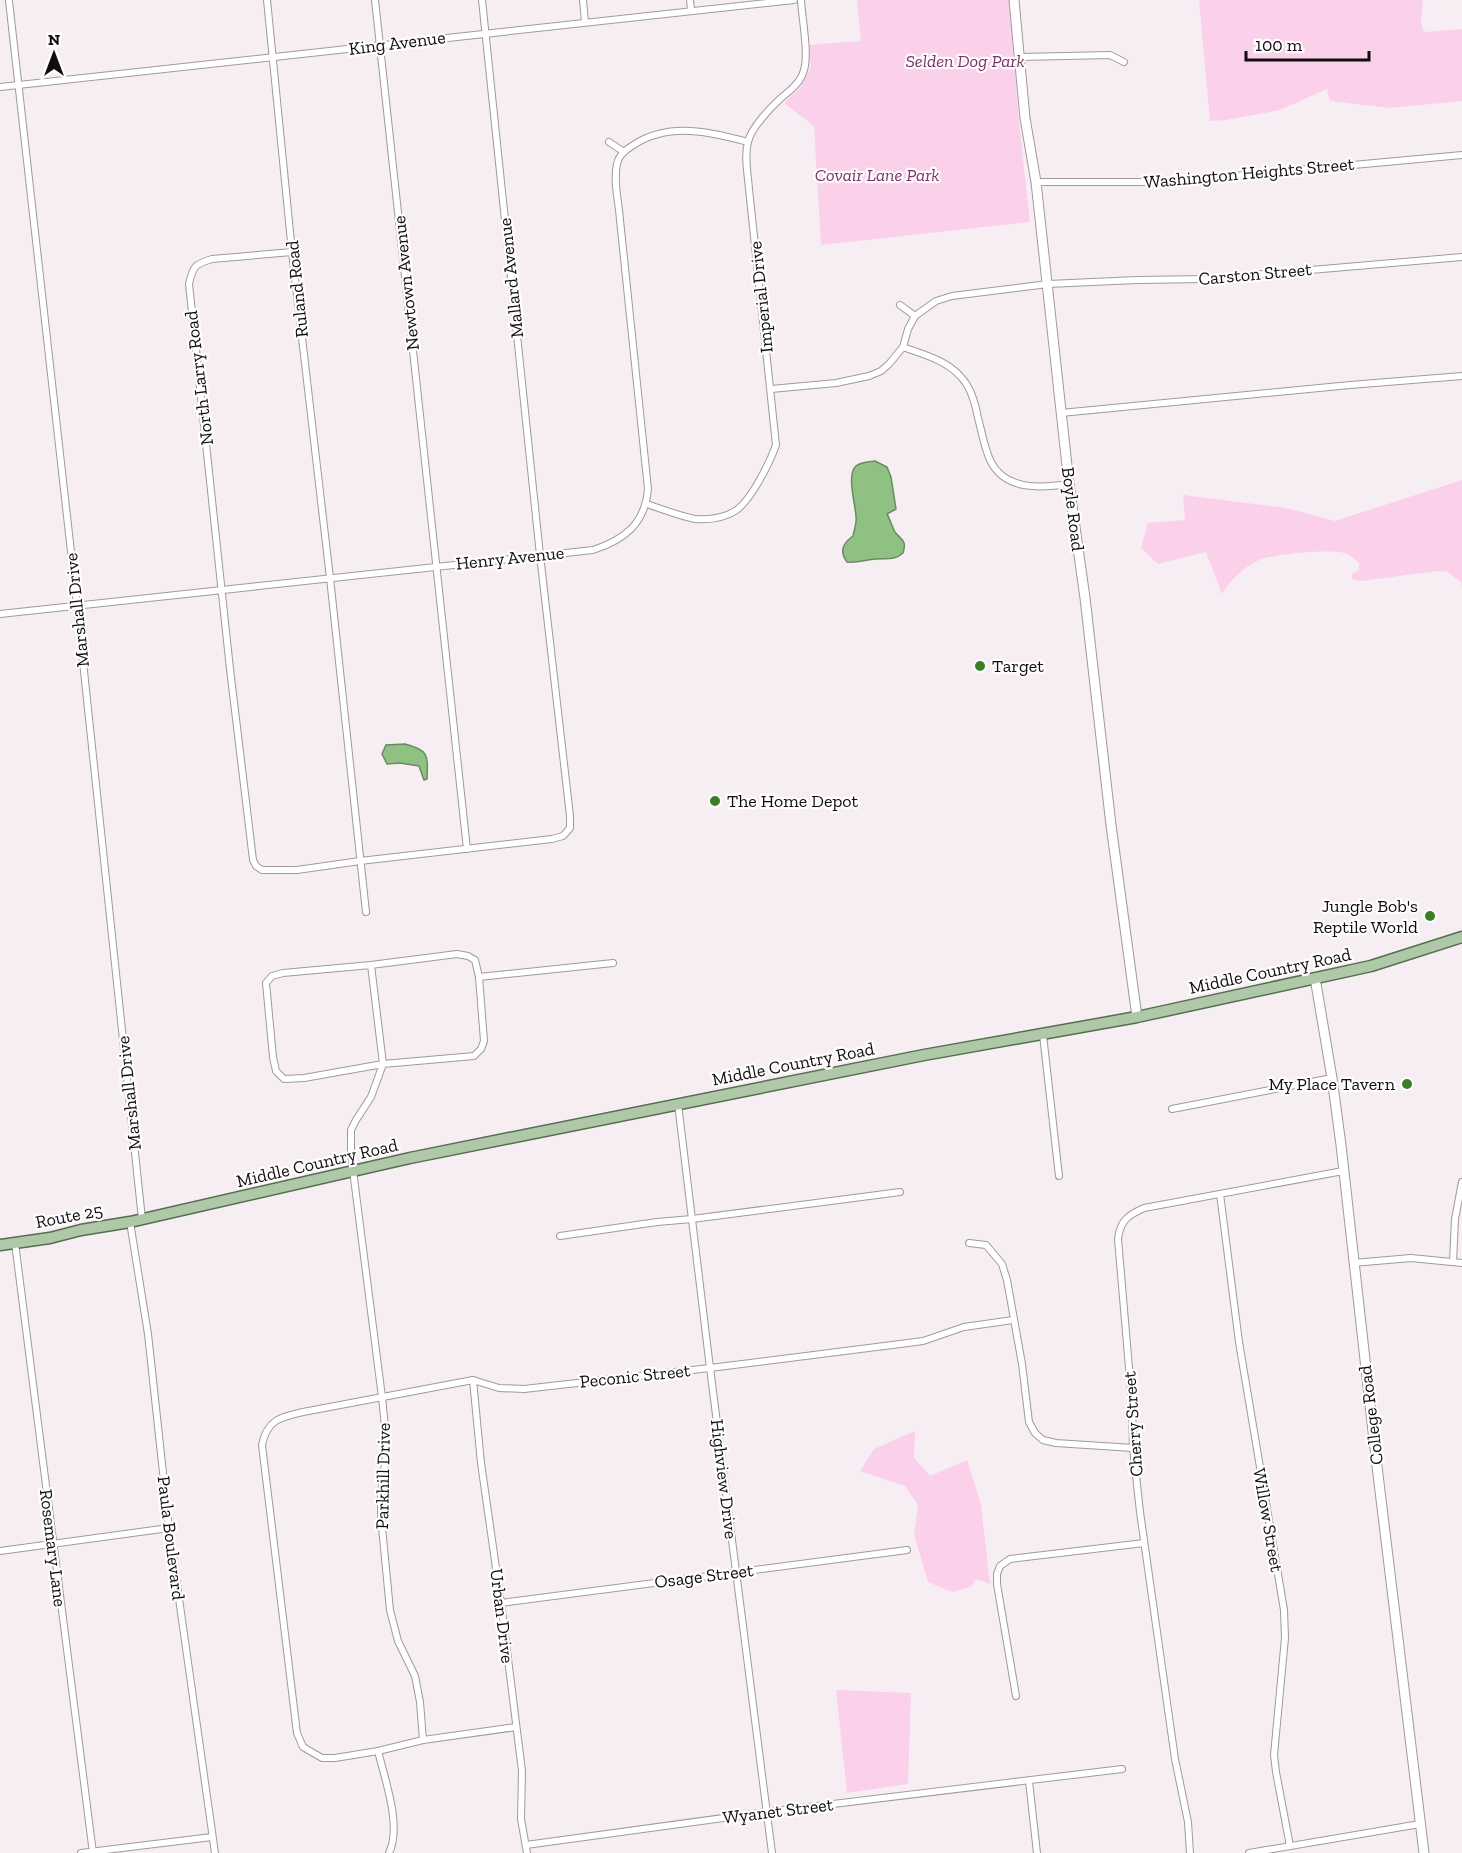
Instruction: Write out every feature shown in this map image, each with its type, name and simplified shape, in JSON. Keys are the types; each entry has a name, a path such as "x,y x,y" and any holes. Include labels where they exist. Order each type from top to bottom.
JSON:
{"main road":[{"name":"Middle Country Road","path":"130,1222 410,1158 924,1055 1137,1017 1371,966 1462,937"},
{"name":"Route 25","path":"15,1243 130,1222"},
{"path":"0,1245 15,1243"}],"street":[{"name":"Ruland Road","path":"267,0 292,252 366,912"},
{"name":"Newtown Avenue","path":"375,0 467,849"},
{"name":"Mallard Avenue","path":"467,849 552,839 563,836 570,828 482,0"},
{"path":"583,0 585,22"},
{"path":"690,0 692,10"},
{"name":"King Avenue","path":"0,87 794,0"},
{"path":"646,504 648,489 616,180 617,163 624,152 648,136 663,132 708,131 748,142 765,115 795,86 802,76 806,57 801,0"},
{"name":"Boyle Road","path":"1014,0 1025,118 1036,182 1069,484 1137,1017"},
{"name":"Marshall Drive","path":"9,1 142,1219"},
{"path":"1020,57 1110,55 1124,62"},
{"path":"609,142 624,152"},
{"name":"Imperial Drive","path":"646,504 695,519 726,516 737,510 748,497 770,462 776,445 749,189 748,142"},
{"name":"Washington Heights Street","path":"1036,182 1168,182 1462,155"},
{"name":"North Larry Road","path":"223,590 189,284 192,270 200,263 213,259 292,252"},
{"name":"Carston Street","path":"915,316 936,301 952,296 1048,284 1206,279 1462,257"},
{"path":"771,389 836,383 881,371 903,347 908,328 915,316 900,305"},
{"path":"903,347 930,357 960,375 969,387 988,456 1001,475 1013,482 1035,487 1069,484"},
{"path":"1061,413 1462,376"},
{"name":"Henry Avenue","path":"0,614 593,549 611,544 625,535 635,525 646,504"},
{"path":"223,590 250,851 256,866 262,870 297,870 467,849"},
{"path":"458,954 475,960 479,976 484,1041 481,1049 474,1056 383,1064 304,1078 284,1079 276,1071 273,1057 266,983 272,976 283,973 371,965 458,954"},
{"path":"479,976 613,963"},
{"path":"371,965 383,1064"},
{"name":"College Road","path":"1315,978 1332,1078 1424,1853"},
{"path":"1042,1035 1059,1176"},
{"name":"Parkhill Drive","path":"383,1064 371,1097 351,1130 350,1142 387,1447 381,1495 381,1517 390,1610 398,1641 415,1676 423,1740"},
{"path":"1172,1109 1332,1078"},
{"name":"Highview Drive","path":"678,1104 772,1853"},
{"name":"Cherry Street","path":"1190,1853 1188,1822 1175,1759 1144,1543 1133,1448 1132,1403 1118,1239 1121,1224 1132,1213 1144,1208 1343,1171"},
{"path":"1454,1262 1455,1219 1462,1182"},
{"path":"560,1236 900,1192"},
{"name":"Willow Street","path":"1220,1194 1239,1342 1284,1610 1285,1638 1274,1755 1290,1846"},
{"name":"Paula Boulevard","path":"130,1222 148,1334 169,1528 215,1853"},
{"name":"Rosemary Lane","path":"15,1243 93,1852"},
{"path":"969,1243 986,1245 1002,1264 1011,1298 1029,1422 1035,1433 1043,1440 1056,1443 1133,1448"},
{"path":"1353,1263 1411,1258 1462,1263"},
{"name":"Peconic Street","path":"378,1751 322,1758 303,1747 297,1733 262,1445 265,1434 272,1423 283,1417 348,1403 473,1380 499,1388 524,1389 923,1341 964,1326 1013,1320"},
{"name":"Urban Drive","path":"473,1380 481,1463 522,1771 521,1819 527,1853"},
{"path":"0,1551 169,1528"},
{"path":"1016,1696 998,1593 1000,1566 1010,1559 1144,1543"},
{"name":"Osage Street","path":"501,1603 736,1571 907,1551"},
{"path":"389,1853 393,1844 395,1827 378,1751 423,1740 516,1727"},
{"name":"Wyanet Street","path":"526,1845 767,1812 1122,1769"},
{"path":"1029,1781 1037,1853"},
{"path":"1249,1853 1420,1824"},
{"path":"81,1853 212,1837"}],"green space":[{"name":"Covair Lane Park","path":"857,0 1009,0 1030,222 821,245 814,126 784,103 800,88 811,67 808,45 861,41"},
{"path":"1199,0 1423,0 1421,23 1424,32 1462,29 1462,101 1390,108 1330,101 1327,89 1280,110 1210,121"},
{"path":"1462,480 1462,587 1461,582 1448,572 1438,571 1361,581 1352,579 1352,574 1359,570 1359,563 1348,554 1303,552 1259,560 1238,574 1222,594 1206,552 1158,564 1141,548 1148,523 1185,520 1183,495 1286,508 1335,521"},
{"path":"915,1431 914,1458 930,1476 967,1460 981,1504 990,1584 976,1579 971,1587 952,1592 928,1582 914,1535 918,1505 905,1486 860,1471 874,1449"},
{"path":"836,1690 911,1693 908,1784 847,1793"}],"shaded area":[{"path":"875,461 887,467 891,477 896,509 887,514 895,532 904,543 903,553 893,558 847,562 843,548 853,536 856,522 853,470 860,464"},
{"path":"405,744 423,751 427,759 427,779 424,780 419,766 400,763 387,764 382,754 386,745"}],"place":[{"name":"Target","path":"980,666"},
{"name":"The Home Depot","path":"715,801"},
{"name":"Jungle Bob's Reptile World","path":"1430,916"},
{"name":"My Place Tavern","path":"1407,1084"}],"park label":[{"name":"Selden Dog Park","path":"965,61"}]}
